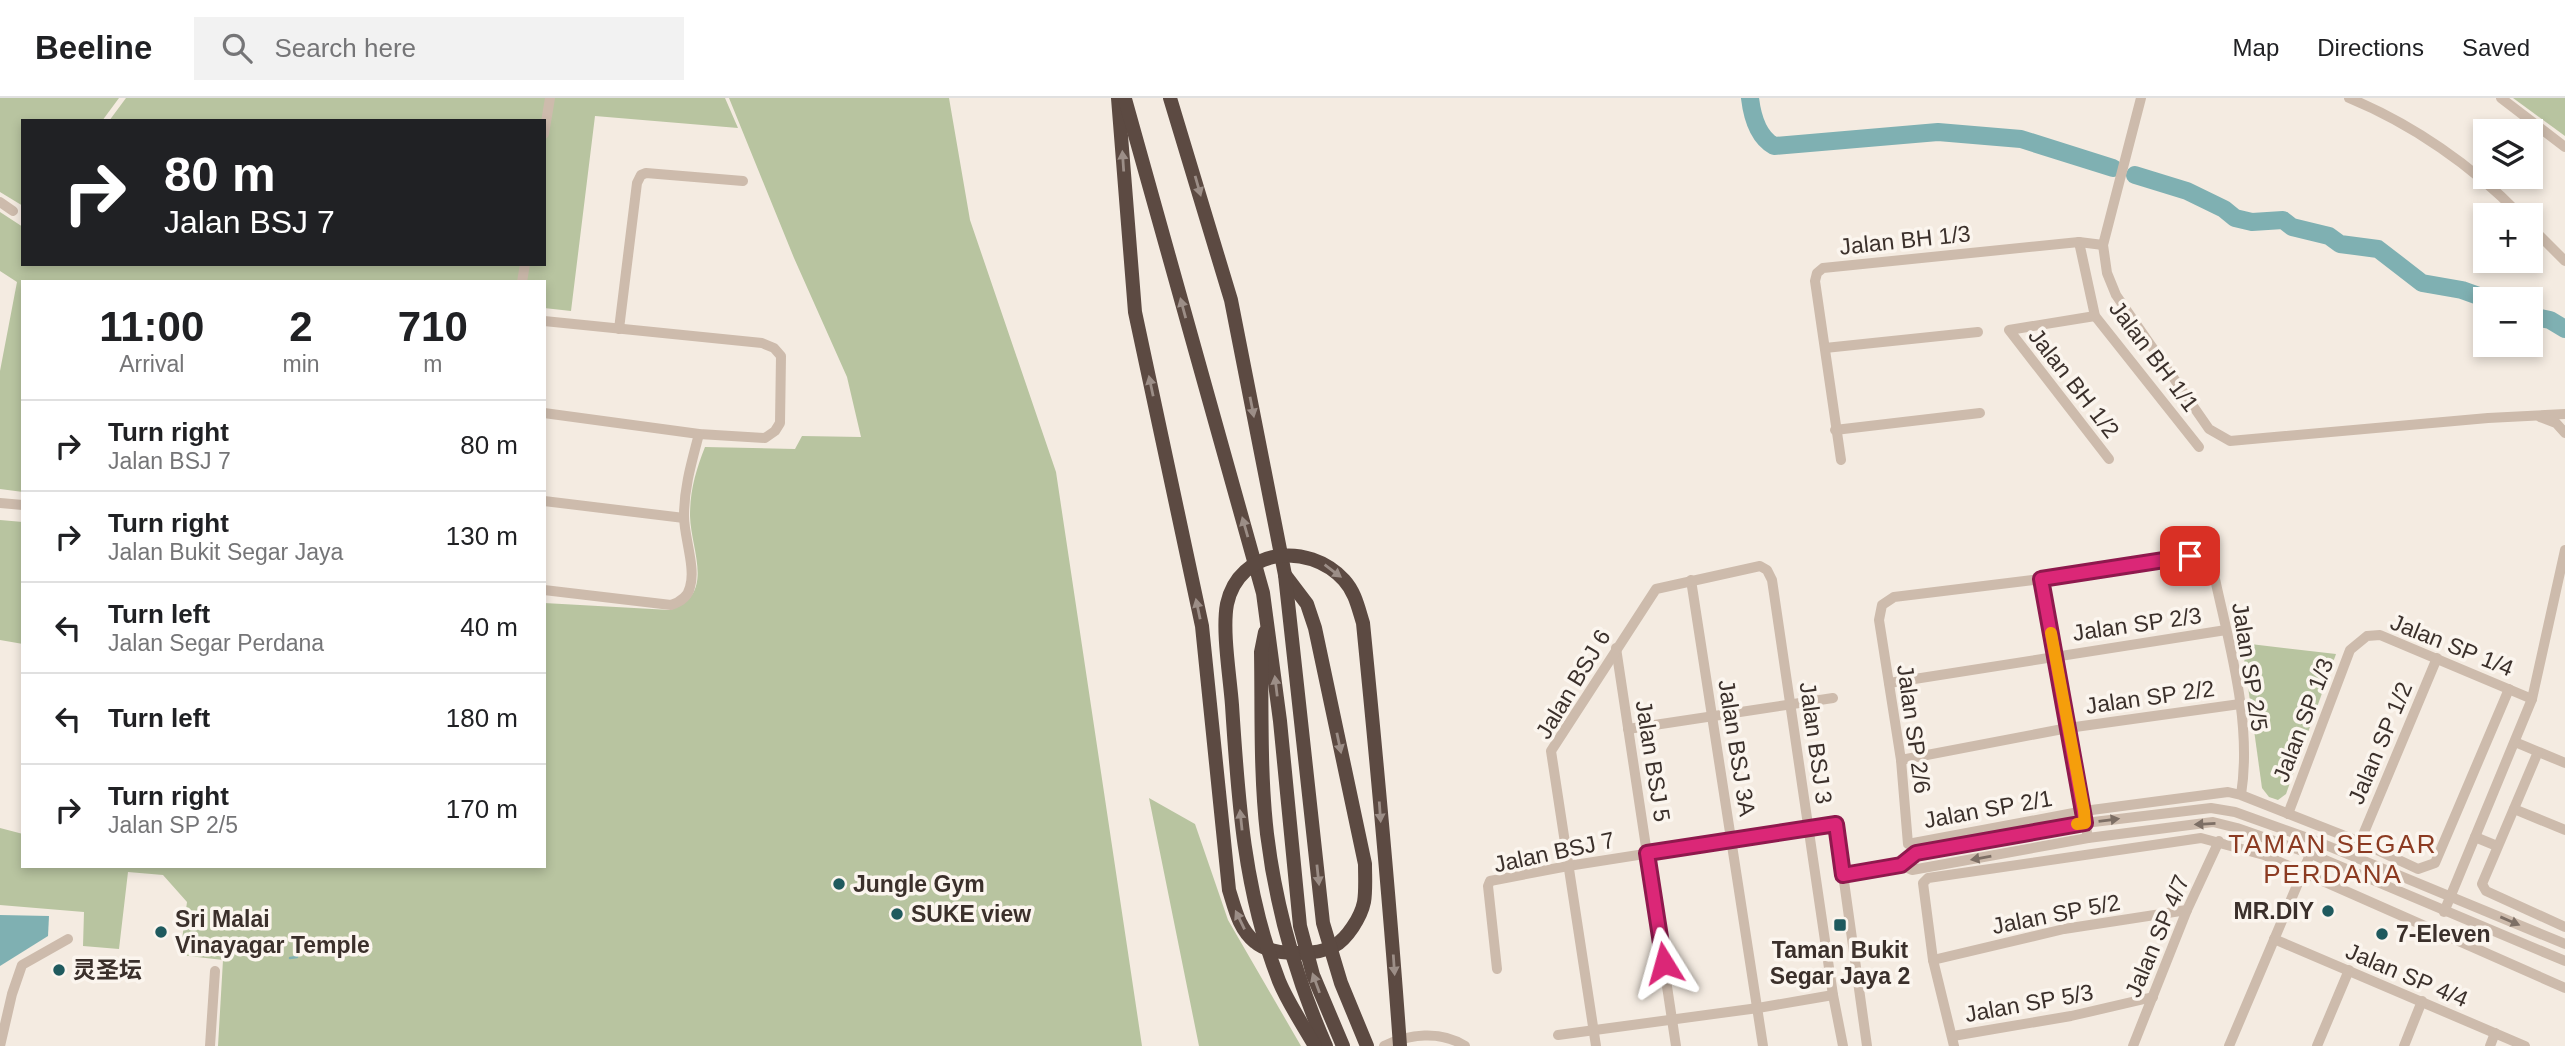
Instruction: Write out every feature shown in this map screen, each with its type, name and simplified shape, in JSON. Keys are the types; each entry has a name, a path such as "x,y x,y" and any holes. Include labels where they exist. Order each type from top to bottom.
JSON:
{"highway":[{"path":"1118,98 1135,312 1202,626 1229,890 1240,924 1256,944 1274,951 1315,951 1334,946 1352,929 1364,904 1365,864 1315,628 1307,604 1284,575"},
{"path":"1125,98 1263,593 1268,617 1300,926 1313,975 1343,1046"},
{"path":"1170,98 1231,300 1284,575 1323,923 1341,983 1367,1046"},
{"path":"1315,1046 1280,984 1260,926 1246,865 1237,777 1226,630 1227,605 1235,584 1248,569 1262,559 1275,555 1301,556 1319,561 1334,571 1356,598 1363,623 1400,1046"},
{"path":"1268,617 1261,652 1263,781 1267,834 1285,932 1315,1022 1326,1046"}],"street":[{"path":"546,122 550,98"},
{"path":"2141,98 2103,245 2107,273 2116,295 2209,429 2230,441 2565,414"},
{"path":"2349,98 2421,134 2508,203"},
{"path":"2501,98 2565,147"},
{"path":"619,329 637,183 641,175 646,173 743,181"},
{"path":"0,202 13,211"},
{"path":"2543,239 2565,261"},
{"name":"Jalan BH 1/3","path":"1841,460 1815,281 1817,273 1823,268 2079,242 2103,245"},
{"name":"Jalan BH 1/1","path":"2079,242 2095,316 2199,447"},
{"name":"Jalan BH 1/2","path":"2095,316 2009,330 2109,459"},
{"path":"546,321 762,343 774,348 781,356 781,417 771,435 765,438 699,434 546,413"},
{"path":"1825,348 1978,332"},
{"path":"1835,430 1980,413"},
{"path":"2536,415 2556,423 2565,433"},
{"path":"546,590 675,604 687,594 691,584 684,518 686,482 699,434"},
{"path":"546,501 684,518"},
{"path":"0,502 21,505"},
{"path":"2444,912 2532,699 2565,550"},
{"name":"Jalan SP 2/5","path":"1878,620 1882,605 1894,597 2041,579 2190,556 2204,558 2213,565 2240,704 2245,769 2241,794"},
{"name":"Jalan BSJ 6","path":"1595,1046 1551,751 1656,589 1760,566 1767,570"},
{"name":"Jalan BSJ 3","path":"1767,570 1772,580 1833,995 1843,1046"},
{"path":"2041,579 2088,838"},
{"name":"Jalan BSJ 3A","path":"1691,580 1763,1046"},
{"name":"Jalan SP 2/6","path":"1878,620 1901,760 1908,844"},
{"name":"Jalan SP 2/3","path":"1889,683 2226,630"},
{"name":"Jalan SP 1/4","path":"2358,642 2367,636 2380,635 2532,699"},
{"name":"Jalan SP 1/3","path":"2288,814 2350,650 2358,642"},
{"name":"Jalan BSJ 5","path":"1616,648 1676,1046"},
{"name":"Jalan SP 1/2","path":"2360,842 2437,658"},
{"path":"2241,794 2360,842 2418,869 2435,863 2509,688"},
{"path":"1628,729 1833,698"},
{"name":"Jalan SP 2/2","path":"1901,760 2068,728 2240,704"},
{"path":"2515,742 2565,763"},
{"path":"2538,752 2482,884 2486,891 2565,927"},
{"name":"Jalan SP 2/1","path":"1908,844 2084,811 2228,792 2241,794"},
{"path":"1867,1046 1843,875 1901,865 1916,853 2085,823 2211,808 2235,812 2316,841 2565,944"},
{"path":"2514,809 2565,830"},
{"path":"1901,865 1912,870 2088,838 2213,822 2311,853 2444,912 2565,961"},
{"name":"Jalan BSJ 7","path":"1497,969 1488,887 1490,881 1567,866 1836,824 1843,875"},
{"path":"2475,837 2497,846"},
{"path":"1954,1041 1933,960 1923,883 1928,878 2202,838 2264,855 2289,866 2300,876 2565,988"},
{"name":"Jalan SP 4/7","path":"2133,1046 2219,841"},
{"path":"2229,1046 2316,841"},
{"name":"Jalan SP 5/2","path":"1933,960 2064,929 2188,911"},
{"path":"0,1046 22,965 68,939"},
{"name":"Jalan SP 4/4","path":"2274,939 2525,1046"},
{"path":"2317,1046 2348,970"},
{"path":"210,1046 215,971"},
{"path":"1558,1035 1833,995"},
{"name":"Jalan SP 5/3","path":"1954,1041 2153,997"},
{"path":"2404,1046 2422,1001"},
{"path":"2490,1046 2495,1033"},
{"path":"1384,1046 1401,1038 1434,1036 1465,1046"}],"green space":[{"path":"0,98 119,98 103,119 21,119 21,205 0,192"},
{"path":"126,98 725,98 738,128 595,116 571,311 546,308 546,280 21,280 21,492 0,489 0,371 17,282 0,271 0,212 21,226 21,266 546,266 546,119 110,119"},
{"path":"729,98 949,98 970,220 1056,472 1142,1046 218,1046 223,960 180,955 187,902 163,875 128,872 119,949 83,946 84,912 0,905 0,828 21,833 21,868 546,868 546,603 670,610 684,603 693,594 697,583 698,570 690,507 694,480 705,447 795,449 802,436 861,437 847,377 794,258"},
{"path":"2513,98 2565,98 2565,136"},
{"path":"0,520 21,522 21,644 0,640"},
{"path":"2242,643 2336,654 2286,794 2278,800 2269,797 2262,788"},
{"path":"1149,798 1195,824 1228,920 1301,1046 1199,1046"}],"water":[{"path":"0,915 49,916 48,936 0,966"}],"waterway":[{"path":"1750,98 1760,131 1774,146 1938,132 2021,139 2113,168"},
{"path":"2135,175 2187,191 2224,209 2235,218 2252,222 2283,220 2292,227 2329,236 2340,244 2378,249 2422,283 2473,294"},
{"path":"2543,319 2565,329"},
{"path":"290,958 297,957"}],"slow traffic":[{"path":"2051,633 2084,811 2085,823 2077,824"}],"place":[{"name":"Jungle Gym","path":"839,884"},
{"name":"MR.DIY","path":"2328,911"},
{"name":"SUKE view","path":"897,914"},
{"name":"Taman Bukit Segar Jaya 2","path":"1840,925"},
{"name":"Sri Malai Vinayagar Temple","path":"161,932"},
{"name":"7-Eleven","path":"2382,934"},
{"name":"灵圣坛","path":"59,970"}],"district":[{"name":"TAMAN SEGAR PERDANA","path":"2333,859"}],"route":[{"path":"1664,963 1647,853 1836,824 1843,875 1901,865 1916,853 2085,823 2041,579 2190,556"}]}
